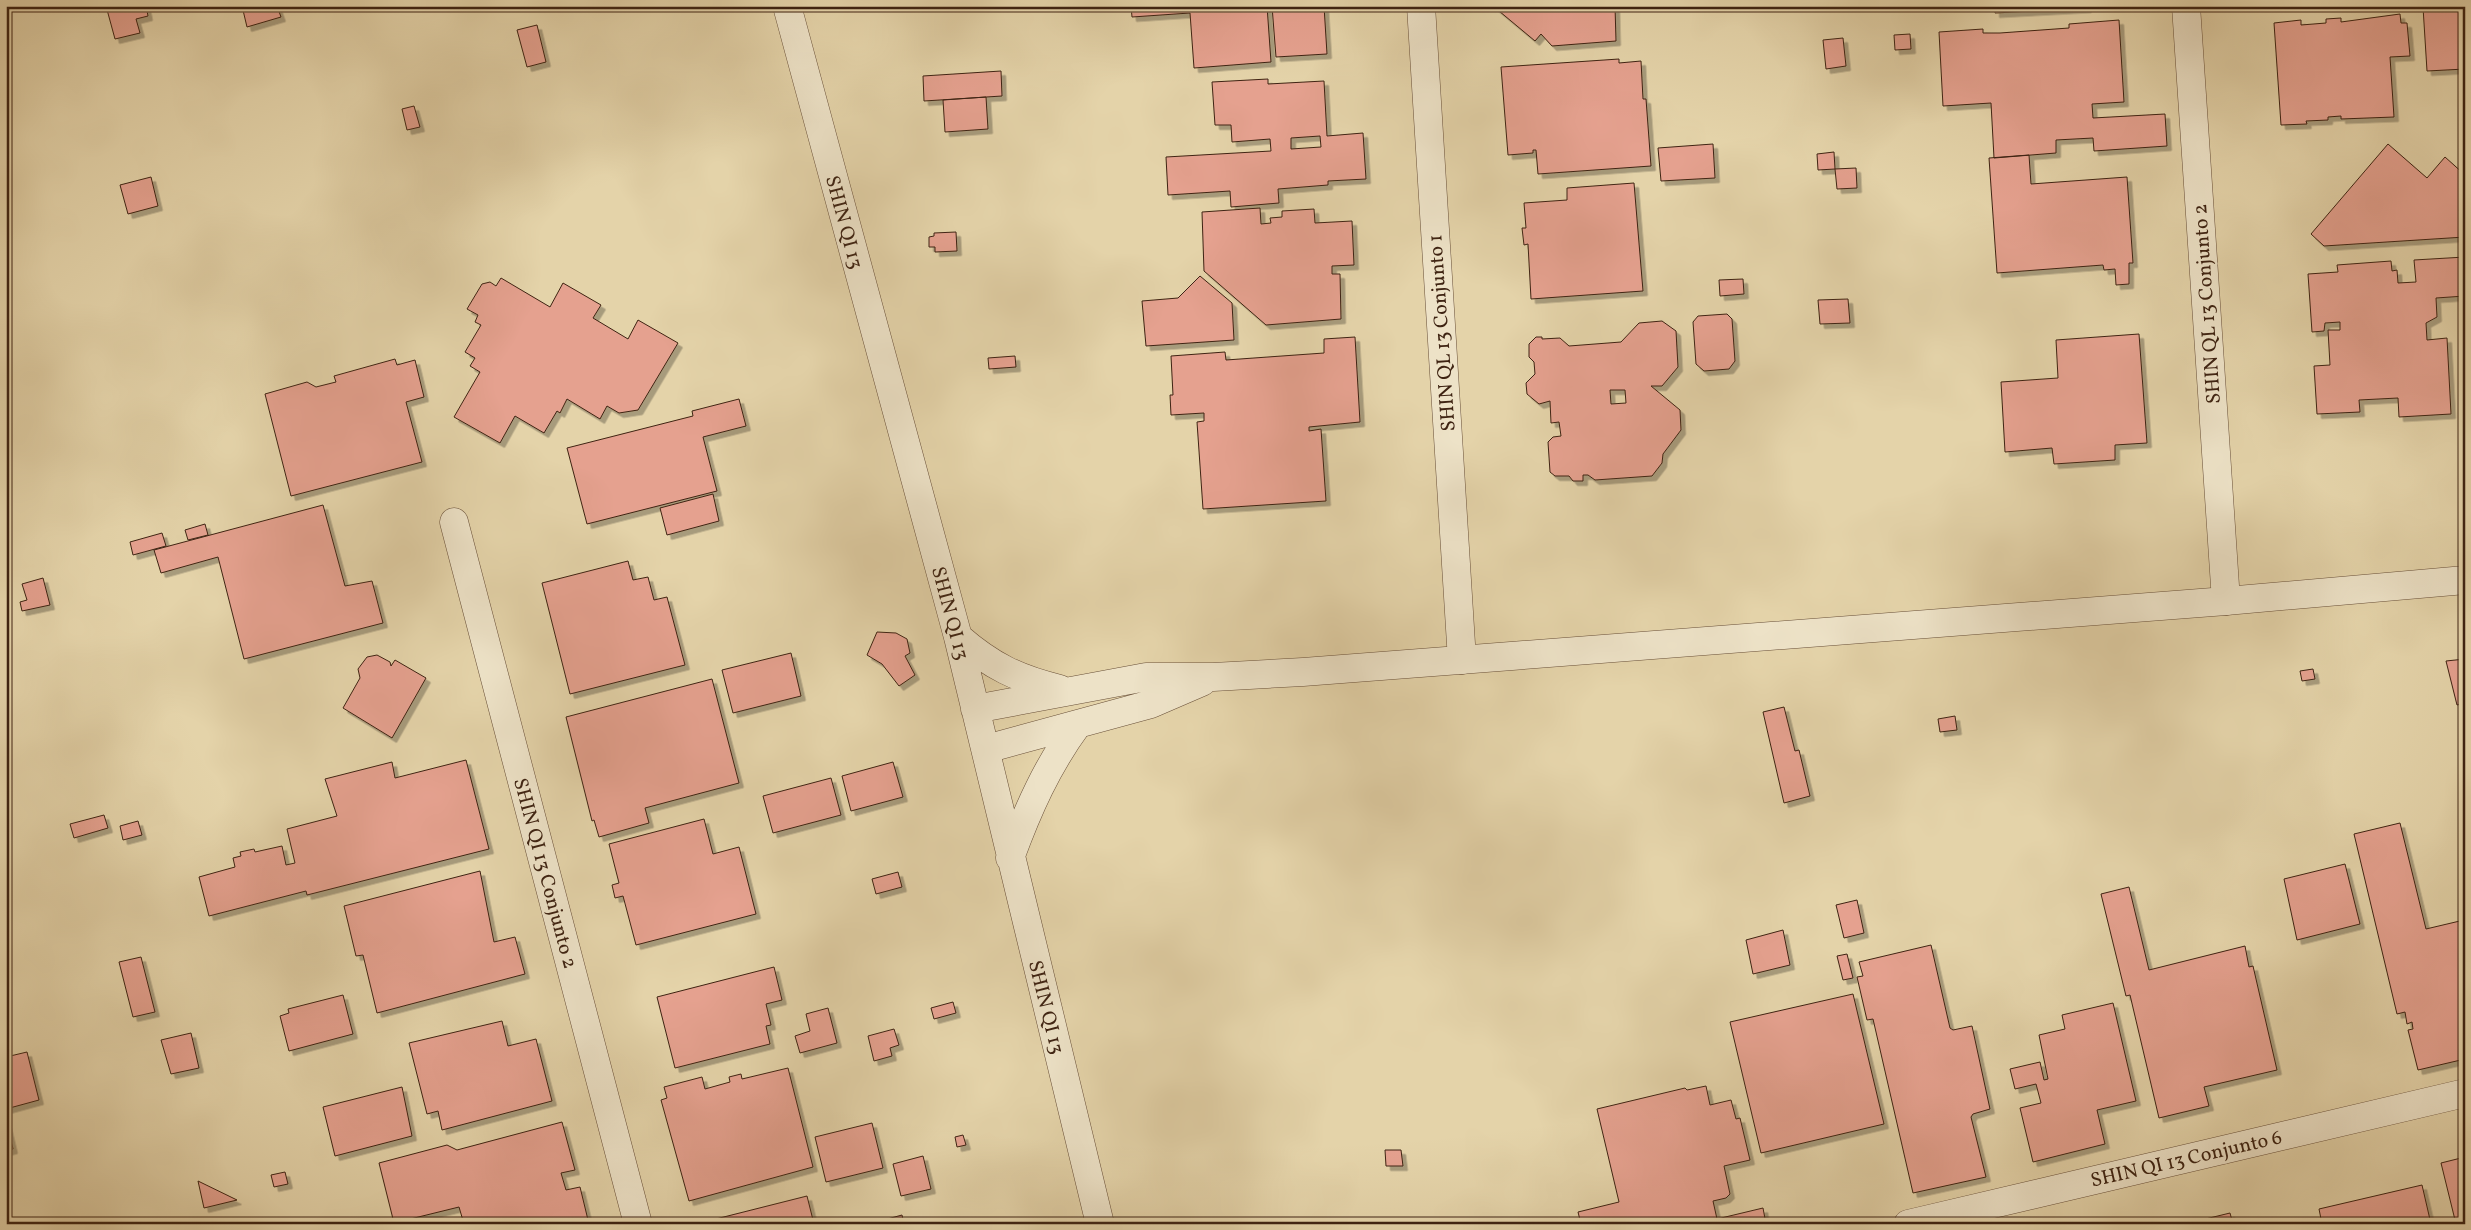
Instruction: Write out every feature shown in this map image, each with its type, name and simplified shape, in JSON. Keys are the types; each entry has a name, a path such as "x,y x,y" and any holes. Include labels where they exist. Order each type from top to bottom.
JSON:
{"street":[{"name":"SHIN QI 13","path":"787,6 958,637 1100,1224"},
{"name":"SHIN QL 13 Conjunto 1","path":"1421,6 1462,660"},
{"name":"SHIN QL 13 Conjunto 2","path":"2186,6 2226,601"},
{"name":"SHIN QI 13 Conjunto 2","path":"454,522 638,1224"},
{"path":"975,708 1146,677 1213,678 1462,660 2226,601 2465,580"},
{"path":"958,637 976,653 1026,681 1066,691"},
{"path":"986,749 1151,704 1213,678"},
{"path":"1010,858 1040,784 1056,753 1078,724"},
{"name":"SHIN QI 13 Conjunto 6","path":"1908,1224 2465,1092"}],"building":[{"path":"106,6 146,6 148,16 136,19 140,33 115,39"},
{"path":"242,6 277,6 281,17 247,27"},
{"path":"1131,6 1267,6 1271,62 1194,68 1190,13 1132,17"},
{"path":"1272,6 1324,6 1327,54 1276,57"},
{"path":"1493,6 1615,6 1616,41 1552,46 1541,34 1535,41"},
{"path":"1995,6 2086,6 2087,8 1995,13"},
{"path":"2465,6 2465,69 2427,71 2423,7"},
{"path":"2400,14 2401,23 2407,23 2410,56 2390,57 2394,117 2341,119 2341,116 2328,117 2328,120 2306,121 2307,124 2281,125 2274,23 2301,20 2301,25 2326,23 2326,19 2341,18 2341,22"},
{"path":"2119,20 2124,102 2092,104 2093,118 2165,114 2167,146 2094,151 2093,138 2056,140 2056,153 1994,158 1991,103 1943,106 1939,32 1983,29 1983,33 2000,33 2069,28 2069,24"},
{"path":"537,25 546,62 527,67 517,30"},
{"path":"1910,34 1911,49 1895,50 1894,35"},
{"path":"1843,38 1846,66 1826,69 1823,40"},
{"path":"1619,59 1619,63 1641,61 1643,99 1646,99 1651,166 1538,174 1536,150 1533,150 1533,153 1508,155 1501,67"},
{"path":"1001,71 1002,96 924,101 923,76"},
{"path":"1268,79 1268,84 1324,81 1327,136 1363,133 1366,179 1328,181 1328,185 1278,189 1279,203 1231,207 1230,191 1168,195 1166,157 1271,151 1270,139 1232,142 1231,125 1215,125 1212,82","holes":["1320,136 1321,147 1291,149 1291,138"]},
{"path":"986,97 988,129 945,132 943,100"},
{"path":"414,106 420,127 407,130 402,109"},
{"path":"1713,144 1715,178 1661,181 1658,148"},
{"path":"2388,144 2427,178 2445,157 2465,175 2465,204 2459,211 2465,216 2465,237 2324,246 2311,234"},
{"path":"1834,152 1835,169 1818,170 1817,154"},
{"path":"2029,155 2031,184 2127,177 2133,263 2129,263 2129,284 2116,285 2115,269 2104,270 2103,265 1997,273 1989,158"},
{"path":"1856,168 1857,188 1837,189 1835,169"},
{"path":"151,177 158,206 128,214 120,185"},
{"path":"1634,183 1643,291 1531,299 1528,244 1524,245 1522,228 1526,228 1524,203 1567,200 1567,188"},
{"path":"1260,208 1261,224 1271,223 1270,218 1282,217 1282,211 1314,209 1315,223 1352,221 1354,265 1332,266 1332,274 1340,274 1341,319 1266,325 1204,271 1202,212"},
{"path":"956,232 957,251 935,252 935,247 929,247 929,237 934,236 934,233"},
{"path":"2465,257 2465,296 2436,298 2437,317 2426,323 2427,340 2447,338 2451,414 2399,417 2398,398 2359,400 2360,412 2317,414 2314,366 2330,365 2328,330 2340,330 2340,322 2325,323 2324,331 2312,332 2308,274 2338,272 2337,265 2391,261 2392,271 2397,270 2398,283 2416,282 2414,260"},
{"path":"1200,276 1232,303 1234,340 1146,346 1142,301 1178,298"},
{"path":"501,278 550,307 563,283 601,305 593,318 628,339 638,320 678,343 638,410 619,413 607,406 600,419 567,399 560,413 557,411 544,433 515,416 500,443 454,417 480,372 470,366 475,358 465,352 481,325 475,322 478,315 467,309 482,284 490,282 496,286"},
{"path":"1743,279 1744,294 1720,296 1719,280"},
{"path":"1848,299 1850,323 1820,324 1818,300"},
{"path":"1727,314 1732,319 1735,361 1729,369 1704,371 1696,364 1693,322 1698,316"},
{"path":"1662,321 1676,331 1678,367 1662,386 1651,386 1680,410 1681,430 1663,454 1662,463 1652,476 1595,480 1588,475 1583,475 1583,481 1573,481 1569,476 1555,476 1550,472 1548,442 1553,437 1561,436 1559,422 1551,423 1550,401 1539,404 1527,394 1526,383 1535,374 1534,362 1529,357 1529,344 1536,337 1542,337 1542,339 1560,338 1569,346 1621,342 1639,323","holes":["1610,390 1625,390 1626,403 1611,404"]},
{"path":"2139,334 2147,443 2115,445 2115,460 2054,464 2052,448 2005,452 2001,382 2058,378 2056,340"},
{"path":"1355,337 1360,422 1309,427 1309,431 1321,429 1326,501 1203,509 1197,422 1204,421 1204,413 1171,415 1170,395 1173,395 1171,356 1225,352 1226,360 1324,353 1324,339"},
{"path":"1015,356 1016,367 989,369 988,358"},
{"path":"395,359 397,365 415,360 424,397 406,402 422,462 291,496 265,394 307,382 316,387 336,382 334,376"},
{"path":"739,399 746,426 703,437 717,491 587,524 567,448 693,416 692,411"},
{"path":"713,494 719,521 667,535 660,508"},
{"path":"323,505 345,586 372,581 383,623 244,659 218,557 161,573 154,550"},
{"path":"205,524 208,535 188,540 185,530"},
{"path":"162,533 166,546 133,555 130,542"},
{"path":"628,561 633,580 648,577 654,600 667,597 685,665 570,694 542,583"},
{"path":"43,578 50,605 22,611 20,602 27,600 22,584"},
{"path":"877,632 896,633 907,639 910,653 905,656 915,675 899,686 882,664 867,655"},
{"path":"791,653 801,696 733,713 722,670"},
{"path":"377,655 390,662 391,666 395,660 426,678 392,738 343,708 360,678 358,669 367,657"},
{"path":"2465,659 2465,703 2457,705 2446,661"},
{"path":"2313,669 2315,679 2302,681 2300,671"},
{"path":"712,679 739,783 645,808 649,823 599,837 594,820 592,821 566,717"},
{"path":"1784,707 1795,751 1799,750 1810,796 1784,803 1763,712"},
{"path":"1955,716 1957,730 1940,732 1938,719"},
{"path":"466,760 489,849 307,895 306,891 209,916 199,877 235,867 233,858 241,856 240,852 254,849 255,852 282,846 286,865 295,863 287,829 337,816 325,779 392,762 395,778"},
{"path":"893,762 903,797 851,811 842,776"},
{"path":"831,778 841,815 773,833 763,796"},
{"path":"104,815 108,828 74,838 70,824"},
{"path":"704,819 713,854 739,847 756,914 636,945 623,896 615,898 612,885 619,883 609,844"},
{"path":"138,821 142,835 123,840 120,826"},
{"path":"2400,823 2426,929 2464,920 2465,925 2465,1059 2418,1070 2408,1030 2413,1029 2412,1022 2407,1024 2405,1012 2397,1014 2354,834"},
{"path":"2345,864 2360,924 2297,940 2284,879"},
{"path":"480,871 494,942 515,937 525,974 377,1013 363,955 356,956 344,906"},
{"path":"898,872 902,887 876,894 872,879"},
{"path":"2129,887 2149,970 2245,946 2249,967 2253,966 2277,1070 2204,1087 2209,1106 2159,1118 2130,995 2126,996 2101,894"},
{"path":"1857,900 1864,933 1844,938 1836,905"},
{"path":"1783,930 1790,965 1753,974 1746,940"},
{"path":"1931,945 1950,1028 1953,1030 1972,1026 1990,1109 1973,1114 1971,1117 1986,1177 1913,1193 1873,1019 1867,1020 1857,977 1863,976 1859,962"},
{"path":"1847,954 1853,978 1843,980 1837,956"},
{"path":"141,957 155,1012 133,1017 119,962"},
{"path":"774,967 782,1000 766,1004 771,1025 766,1026 770,1044 675,1068 657,997"},
{"path":"1853,994 1884,1124 1761,1153 1730,1022"},
{"path":"343,995 353,1034 289,1051 280,1016 289,1013 288,1009"},
{"path":"953,1002 956,1013 934,1019 931,1008"},
{"path":"2113,1003 2136,1101 2097,1110 2105,1144 2033,1162 2020,1108 2041,1103 2036,1084 2015,1089 2010,1069 2040,1062 2044,1080 2048,1079 2039,1035 2065,1029 2062,1015"},
{"path":"828,1008 837,1043 800,1053 795,1036 810,1031 806,1014"},
{"path":"502,1021 508,1046 536,1039 552,1101 442,1130 438,1111 427,1114 409,1043"},
{"path":"894,1029 899,1045 890,1048 892,1056 874,1061 868,1036"},
{"path":"191,1033 199,1068 171,1074 161,1040"},
{"path":"27,1052 39,1100 6,1109 6,1057"},
{"path":"788,1068 813,1167 689,1201 661,1100 667,1098 664,1087 702,1077 705,1089 730,1082 729,1077 741,1074 742,1079"},
{"path":"1706,1086 1710,1105 1731,1100 1736,1119 1740,1118 1750,1160 1724,1166 1730,1194 1726,1198 1713,1201 1717,1219 1763,1208 1766,1224 1581,1224 1578,1212 1619,1202 1597,1109 1685,1088 1687,1090"},
{"path":"402,1087 412,1136 335,1156 323,1107"},
{"path":"562,1122 575,1170 561,1173 566,1190 580,1187 589,1224 464,1224 459,1207 394,1223 379,1163 447,1145 457,1150"},
{"path":"872,1123 883,1168 826,1182 815,1137"},
{"path":"6,1125 13,1149 6,1151"},
{"path":"963,1135 966,1145 957,1147 955,1137"},
{"path":"1385,1150 1401,1150 1403,1166 1386,1166"},
{"path":"923,1156 931,1189 901,1196 893,1164"},
{"path":"2465,1157 2465,1224 2456,1224 2441,1163"},
{"path":"285,1172 288,1184 274,1187 271,1175"},
{"path":"198,1181 237,1200 204,1208"},
{"path":"2422,1185 2431,1224 2322,1224 2319,1209"},
{"path":"807,1196 814,1224 696,1224"},
{"path":"2230,1213 2233,1224 2193,1224 2193,1222"},
{"path":"902,1215 904,1224 869,1224"}]}
